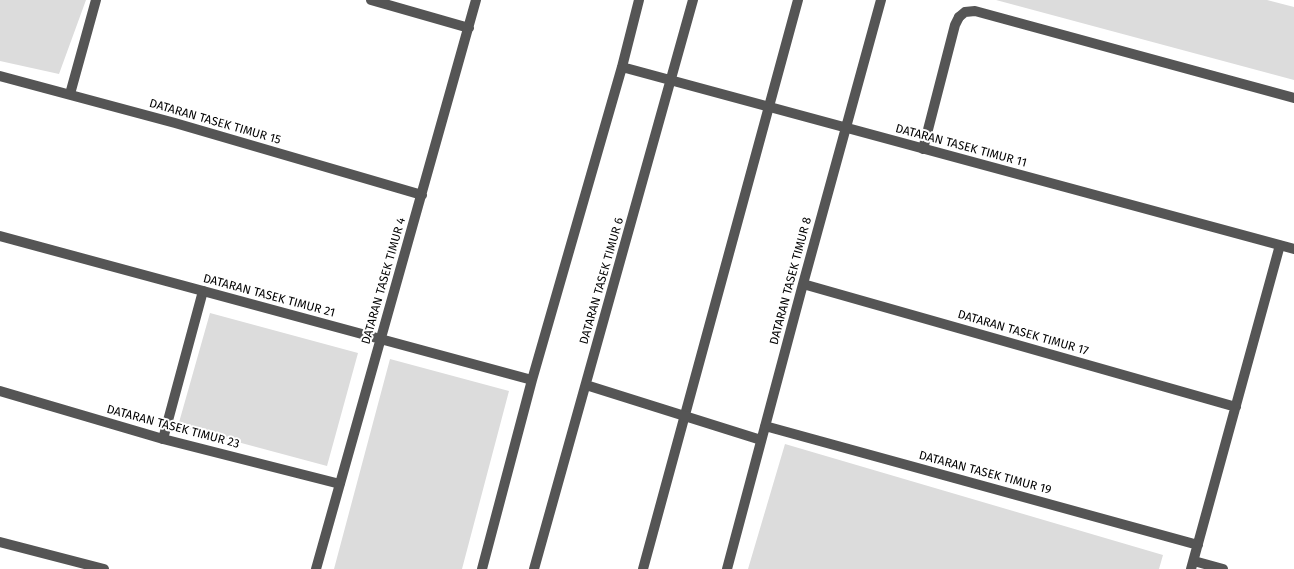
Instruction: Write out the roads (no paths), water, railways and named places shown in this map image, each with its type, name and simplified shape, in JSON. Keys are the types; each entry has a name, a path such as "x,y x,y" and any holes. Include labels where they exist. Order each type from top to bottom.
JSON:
{"street":[{"path":"70,94 96,0"},
{"path":"371,0 469,28"},
{"name":"DATARAN TASEK TIMUR 4","path":"316,569 476,0"},
{"path":"482,569 532,380 622,67 639,0"},
{"name":"DATARAN TASEK TIMUR 6","path":"534,569 693,0"},
{"path":"643,569 798,0"},
{"name":"DATARAN TASEK TIMUR 8","path":"727,569 881,0"},
{"path":"923,149 955,25 959,17 965,12 975,11 1294,98"},
{"name":"DATARAN TASEK TIMUR 11","path":"622,67 1294,249"},
{"name":"DATARAN TASEK TIMUR 15","path":"0,76 70,94 422,195"},
{"name":"DATARAN TASEK TIMUR 21","path":"0,236 532,380"},
{"path":"1223,569 1192,565 1280,245"},
{"name":"DATARAN TASEK TIMUR 17","path":"803,284 1236,406"},
{"path":"163,439 202,291"},
{"path":"586,385 762,440"},
{"name":"DATARAN TASEK TIMUR 23","path":"0,391 163,439 340,484"},
{"name":"DATARAN TASEK TIMUR 19","path":"765,426 1198,545"},
{"path":"0,542 104,569"}]}
